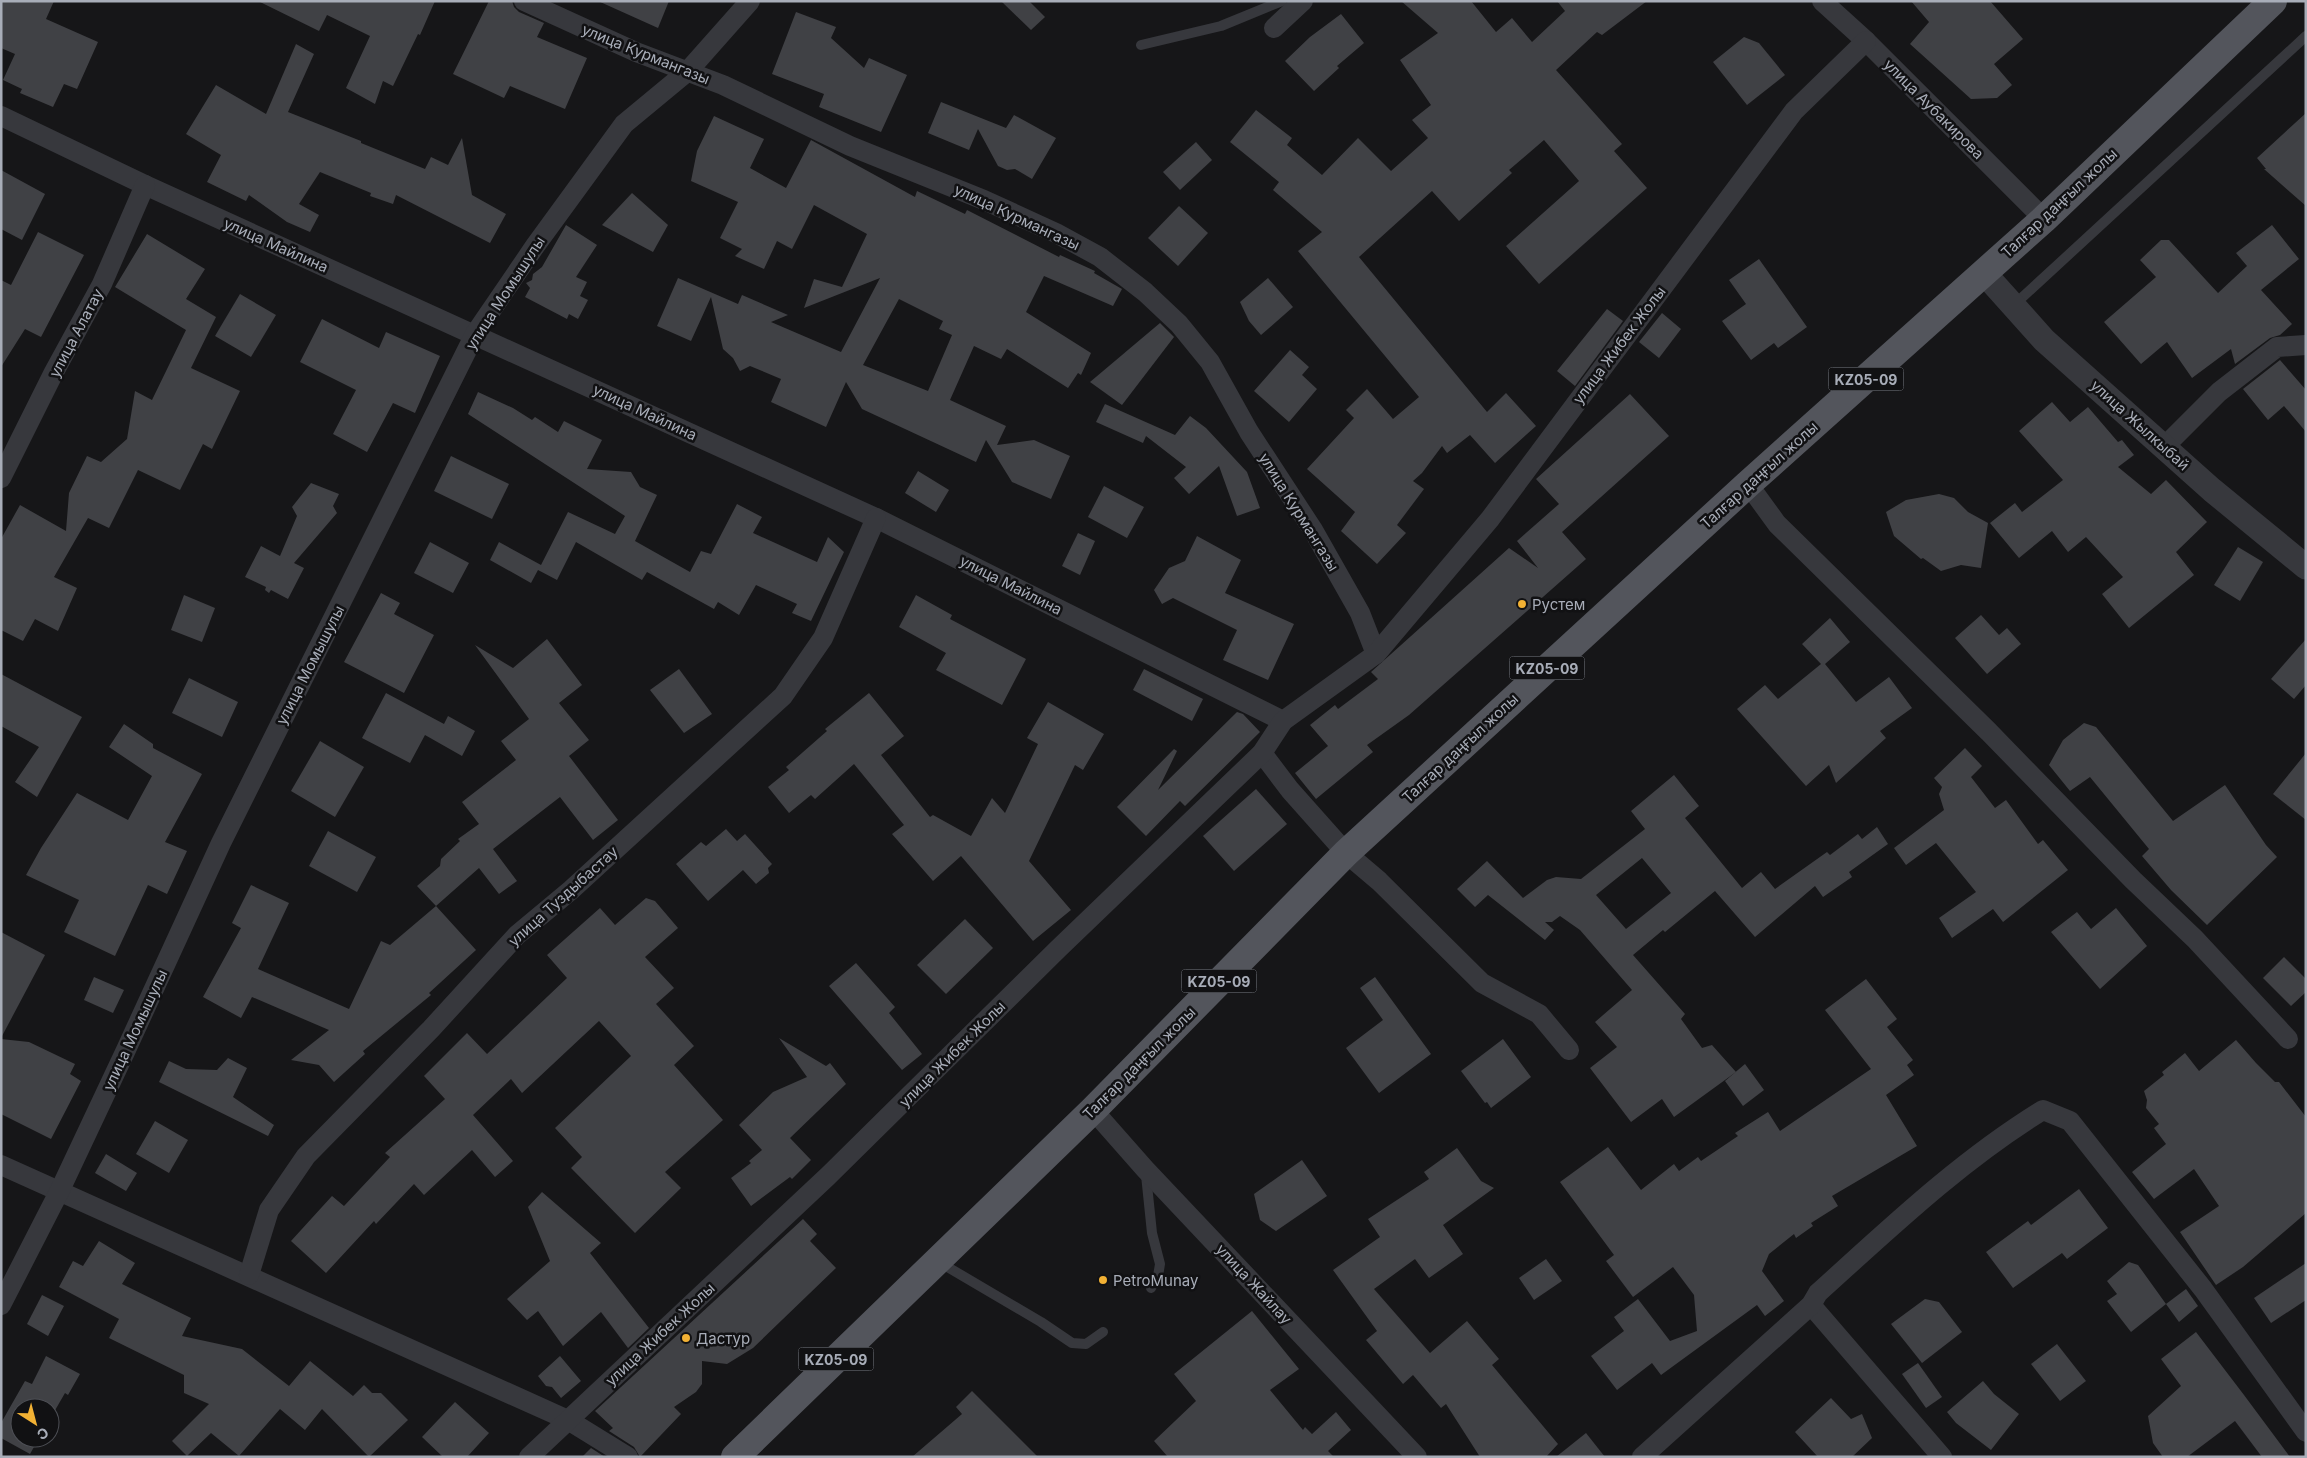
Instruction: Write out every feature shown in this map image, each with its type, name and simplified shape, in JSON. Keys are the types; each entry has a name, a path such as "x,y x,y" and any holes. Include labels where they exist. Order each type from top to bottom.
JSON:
{"main road":[{"name":"Талғар даңғыл жолы","path":"735,1457 1093,1110 1346,853 1748,484 2044,219 2273,1"}],"street":[{"name":"улица Курмангазы","path":"524,1 636,52 723,85 850,146 984,200 1056,233 1100,257 1145,292 1178,324 1210,362 1249,432 1314,530 1360,614 1376,654"},
{"name":"улица Момышулы","path":"1,1305 60,1190 221,844 475,334 535,246 624,124 688,71 750,1"},
{"path":"1274,28 1303,1"},
{"name":"улица Аубакирова","path":"1822,1 1866,41 2044,219"},
{"name":"улица Жибек Жолы","path":"529,1457 828,1176 1058,949 1262,753 1283,721 1376,654 1490,519 1794,111 1866,41"},
{"name":"улица Майлина","path":"1,116 145,185 876,518 1283,721"},
{"name":"улица Алатау","path":"1,478 54,372 102,284 145,185"},
{"name":"улица Жылкыбай","path":"1984,273 2044,340 2164,447 2306,567"},
{"path":"2164,447 2218,392 2277,346 2306,345"},
{"path":"1748,484 1777,524 1989,732 2133,880 2195,939 2288,1039"},
{"name":"улица Туздыбастау","path":"249,1275 269,1210 306,1156 431,1029 517,935 578,884 783,696 823,638 876,518"},
{"path":"1262,753 1290,790 1346,853 1379,881 1482,983 1539,1014 1570,1050"},
{"name":"улица Жайлау","path":"1093,1110 1145,1169 1417,1457"},
{"path":"1642,1457 1811,1305 1818,1293 1927,1194 2007,1132 2043,1110 2070,1121 2204,1290 2306,1432"},
{"path":"1,1165 568,1420 628,1457"},
{"path":"1811,1305 1942,1457"}],"lane":[{"path":"1140,45 1221,26 1282,1"},
{"path":"2014,305 2306,36"},
{"path":"1145,1169 1152,1233 1160,1264 1158,1276 1151,1288"},
{"path":"938,1262 1041,1322 1072,1343 1086,1344 1103,1332"}],"building":[{"path":"1,1 54,1 46,19 98,42 77,89 64,84 53,107 20,93 22,89 3,80 15,54 1,48"},
{"path":"258,1 435,1 420,35 418,34 393,86 383,81 375,104 346,88 370,36 327,15 319,31"},
{"path":"489,1 512,1 514,7 519,12 544,23 537,37 587,58 565,109 510,86 504,98 453,74"},
{"path":"598,1 669,1 658,28"},
{"path":"1001,1 1029,1 1045,17 1031,30"},
{"path":"1401,1 1471,1 1496,32 1512,18 1532,42 1565,11 1557,1 1647,1 1602,35 1597,32 1556,70 1622,144 1614,151 1647,188 1539,284 1506,246 1579,181 1544,140 1509,170 1512,173 1459,221 1432,191 1359,257 1487,412 1506,393 1536,426 1495,463 1470,435 1447,453 1442,446 1422,473 1413,481 1424,489 1397,525 1406,533 1377,564 1341,531 1355,512 1307,469 1354,418 1346,410 1367,389 1393,419 1419,397 1298,251 1322,232 1273,190 1279,182 1230,142 1256,110 1292,138 1287,145 1322,175 1358,138 1391,171 1428,138 1412,120 1431,105 1400,60 1438,33"},
{"path":"1911,1 1990,1 2023,39 1994,64 2012,85 1997,98 1971,99 1910,44 1929,22"},
{"path":"796,12 836,27 831,38 864,68 869,58 907,75 881,132 819,107 824,94 772,74"},
{"path":"1341,14 1364,43 1337,66 1339,68 1314,91 1285,61 1310,37"},
{"path":"1744,37 1759,43 1785,75 1747,105 1713,62"},
{"path":"296,44 314,54 288,112 425,169 431,157 448,165 462,138 472,195 506,214 490,243 396,195 393,204 370,196 371,193 320,172 299,204 319,215 310,232 287,222 249,195 246,201 207,182 221,155 186,134 216,85 266,114"},
{"path":"941,102 1006,128 1014,115 1056,138 1032,179 1015,169 1007,170 998,166 978,129 969,150 928,133"},
{"path":"2306,113 2306,206 2264,169 2266,169 2257,158"},
{"path":"714,116 764,139 750,168 786,188 811,140 915,197 917,191 965,214 967,210 1059,257 1060,255 1095,271 1094,273 1122,289 1113,306 1044,276 1026,312 1091,353 1081,375 1078,373 1068,388 1007,349 1001,359 974,346 950,400 1006,426 997,445 1034,440 1070,456 1051,499 1012,482 986,440 976,462 862,409 846,382 826,427 771,402 781,379 750,366 740,371 733,358 723,349 711,297 691,341 657,326 678,278 738,304 742,295 788,315 771,322 841,352 880,278 804,308 814,279 842,287 867,234 814,205 792,249 777,241 764,269 735,256 742,249 720,238 738,202 691,181 697,151","holes":["899,299 943,321 939,329 952,335 928,391 863,365"]},
{"path":"1196,142 1212,160 1180,190 1163,172"},
{"path":"1,170 45,194 22,240 1,229"},
{"path":"632,193 668,225 653,252 602,225"},
{"path":"1179,206 1208,233 1178,266 1148,238"},
{"path":"566,225 597,245 576,277 587,282 580,296 588,300 578,319 569,314 567,319 525,297 530,288 526,283 532,280 533,274 542,267"},
{"path":"2272,225 2299,259 2261,290 2292,324 2280,335 2270,338 2235,364 2231,349 2192,378 2167,342 2141,364 2104,322 2156,277 2140,260 2161,240 2169,240 2218,293 2247,266 2236,253"},
{"path":"38,232 84,255 41,337 25,329 1,367 1,280 11,285"},
{"path":"147,234 205,269 186,299 216,317 191,368 240,391 212,449 203,444 180,490 138,470 109,528 88,518 54,577 77,588 58,631 35,619 23,641 1,630 1,539 20,505 66,531 69,493 87,456 101,462 127,439 135,391 152,400 186,330 115,287"},
{"path":"1759,259 1807,327 1778,348 1774,343 1751,360 1722,321 1746,304 1729,280"},
{"path":"1268,278 1293,307 1261,335 1249,321 1240,302"},
{"path":"240,294 276,315 251,357 215,336"},
{"path":"1607,309 1623,321 1575,386 1557,371"},
{"path":"1662,313 1681,329 1659,358 1639,342"},
{"path":"322,319 379,348 386,332 440,356 415,413 393,403 367,452 333,434 356,390 300,362"},
{"path":"1160,323 1174,337 1122,405 1090,382"},
{"path":"1290,350 1309,367 1302,375 1317,389 1289,422 1254,391"},
{"path":"2280,360 2306,390 2306,432 2284,406 2268,420 2243,389"},
{"path":"478,392 513,408 532,420 535,417 558,432 564,421 602,440 587,469 631,472 640,487 657,495 635,541 690,572 701,551 711,554 737,504 762,517 753,533 817,562 828,537 844,552 811,621 792,613 797,604 756,585 739,615 718,602 714,609 647,572 642,580 576,542 557,580 538,570 531,583 490,560 499,542 541,565 568,512 615,534 625,516 468,414"},
{"path":"1630,394 1669,436 1562,532 1586,559 1409,715 1367,745 1373,752 1316,799 1295,773 1328,746 1310,725 1335,705 1338,709 1378,679 1371,672 1509,548 1538,568 1517,541 1559,504 1536,479"},
{"path":"2052,402 2070,422 2088,407 2118,442 2122,440 2134,455 2118,467 2151,494 2166,480 2207,522 2176,552 2194,575 2129,628 2102,594 2123,577 2086,537 2068,552 2052,531 2019,558 1990,523 2015,503 2022,512 2063,480 2019,431"},
{"path":"1105,404 1175,435 1190,416 1206,428 1247,472 1260,508 1237,516 1219,466 1189,494 1174,478 1186,467 1146,436 1143,443 1096,422"},
{"path":"451,456 509,484 492,519 434,491"},
{"path":"918,471 949,490 936,512 905,493"},
{"path":"311,483 339,494 333,506 337,513 294,563 304,568 288,599 271,590 269,593 265,590 266,587 245,577 261,546 280,556 297,516 292,507"},
{"path":"1104,486 1144,507 1127,538 1088,517"},
{"path":"1939,494 1954,498 1968,512 1988,523 1981,568 1961,565 1941,571 1923,558 1921,559 1894,536 1886,512 1906,500"},
{"path":"1078,533 1095,541 1080,575 1062,566"},
{"path":"1197,536 1241,560 1225,593 1294,624 1268,680 1223,660 1237,630 1173,598 1162,604 1154,590 1169,568 1185,561"},
{"path":"430,542 469,563 453,593 414,573"},
{"path":"2238,547 2263,562 2240,601 2214,585"},
{"path":"381,593 400,603 394,614 434,635 404,693 344,662"},
{"path":"184,595 215,608 202,642 171,630"},
{"path":"916,595 952,615 950,619 1026,659 1002,705 936,670 946,653 899,627"},
{"path":"1981,615 1999,635 2007,628 2021,644 1987,674 1955,638"},
{"path":"1830,618 1850,642 1825,664 1856,702 1889,677 1912,708 1880,731 1886,738 1836,783 1829,765 1806,786 1737,709 1765,685 1778,699 1821,664 1802,644"},
{"path":"547,639 582,685 559,703 589,740 569,756 618,820 593,840 560,797 493,849 517,881 499,894 479,868 436,906 417,886 440,866 441,859 460,841 458,839 479,824 462,802 516,760 501,741 529,719 475,645 513,668"},
{"path":"2306,639 2306,685 2294,699 2271,679"},
{"path":"679,669 712,714 684,733 650,690"},
{"path":"1144,669 1203,699 1192,721 1133,690"},
{"path":"1,674 82,717 37,797 15,782 39,747 1,726"},
{"path":"189,678 238,702 222,737 172,713"},
{"path":"386,693 444,724 448,716 475,731 462,756 425,735 410,763 362,738"},
{"path":"869,693 904,736 881,755 930,817 933,815 971,836 992,798 1005,813 1038,744 1027,738 1048,702 1104,734 1083,770 1075,765 1029,861 1071,910 1033,941 961,856 933,881 892,834 904,825 854,764 815,799 811,795 789,813 768,787 789,770 786,767 827,731 825,729"},
{"path":"1237,712 1243,714 1260,732 1185,806 1180,801 1146,836 1117,807 1174,749 1177,751 1158,790"},
{"path":"2084,723 2096,727 2173,821 2225,785 2266,845 2277,857 2207,925 2171,890 2142,856 2149,849 2090,777 2070,791 2049,765 2063,740"},
{"path":"124,724 153,744 153,748 202,774 165,842 187,851 167,894 148,885 115,956 64,932 79,900 26,875 41,848 77,793 128,820 152,776 109,747"},
{"path":"320,741 364,767 335,817 291,791"},
{"path":"1965,748 1982,766 1971,777 1995,808 2006,800 2038,844 2043,840 2068,870 2003,922 1993,909 1952,938 1939,918 1976,892 1936,843 1906,865 1894,848 1944,810 1939,794 1942,787 1934,778"},
{"path":"2306,753 2306,820 2273,794"},
{"path":"1674,775 1699,806 1685,818 1742,888 1761,872 1775,889 1827,852 1830,855 1858,834 1862,839 1877,827 1888,844 1849,872 1852,877 1823,897 1815,886 1755,937 1715,891 1665,932 1663,930 1633,955 1685,1014 1681,1019 1702,1048 1712,1045 1736,1072 1674,1117 1662,1099 1631,1122 1590,1068 1617,1047 1595,1022 1632,990 1580,930 1560,916 1552,922 1545,922 1554,930 1545,940 1488,895 1475,907 1457,889 1487,861 1523,898 1547,880 1556,877 1581,879 1645,829 1631,811","holes":["1642,858 1671,893 1626,929 1596,895"]},
{"path":"1256,789 1287,824 1234,871 1203,836"},
{"path":"726,829 737,841 745,834 772,864 768,868 769,873 756,884 743,870 708,901 676,864 701,842 706,846"},
{"path":"328,831 376,857 357,892 309,866"},
{"path":"251,885 289,903 258,969 349,1009 381,941 390,945 436,906 476,950 429,993 431,995 363,1051 365,1054 334,1082 319,1065 291,1060 329,1030 252,997 241,1018 203,997 241,928 232,923"},
{"path":"646,898 655,901 678,928 645,957 674,988 656,1004 694,1046 674,1065 723,1120 665,1172 681,1188 635,1233 571,1168 582,1157 555,1128 631,1056 599,1021 522,1093 511,1079 473,1115 513,1161 495,1177 472,1150 424,1195 414,1184 376,1224 374,1221 326,1273 291,1241 332,1196 344,1206 390,1157 385,1153 445,1099 424,1076 467,1033 487,1054 567,978 547,955 600,908 615,925"},
{"path":"2116,908 2147,946 2100,989 2051,932 2077,912 2091,929"},
{"path":"965,919 993,948 946,994 917,965"},
{"path":"1,932 45,955 1,1038"},
{"path":"2284,957 2306,979 2306,992 2291,1006 2263,978"},
{"path":"856,963 895,1007 889,1013 922,1054 902,1070 829,986"},
{"path":"94,977 124,990 113,1013 84,1000"},
{"path":"1375,977 1431,1054 1379,1093 1346,1048 1383,1020 1360,988"},
{"path":"1866,979 1897,1019 1887,1027 1913,1060 1907,1065 1914,1075 1886,1095 1917,1146 1832,1196 1838,1206 1811,1223 1813,1226 1796,1238 1794,1234 1769,1254 1762,1271 1784,1301 1765,1316 1757,1305 1661,1375 1652,1363 1617,1390 1591,1356 1624,1331 1614,1317 1638,1299 1670,1341 1697,1331 1694,1295 1673,1267 1633,1297 1606,1261 1614,1255 1560,1182 1608,1147 1641,1190 1674,1164 1679,1171 1698,1157 1701,1161 1738,1136 1735,1133 1768,1112 1780,1131 1871,1069 1825,1010"},
{"path":"779,1038 826,1066 830,1063 846,1084 790,1138 811,1160 792,1179 790,1177 751,1206 731,1178 751,1163 749,1161 762,1150 739,1125 773,1092 807,1077"},
{"path":"1,1039 29,1042 75,1064 70,1074 81,1081 51,1139 1,1114"},
{"path":"1503,1039 1531,1077 1491,1108 1487,1102 1485,1103 1461,1071"},
{"path":"2236,1040 2275,1082 2279,1082 2306,1117 2306,1213 2243,1267 2216,1285 2180,1232 2219,1206 2194,1169 2154,1199 2132,1172 2166,1144 2154,1128 2159,1124 2146,1108 2147,1100 2144,1091 2164,1075 2162,1072 2185,1053 2199,1071"},
{"path":"228,1058 247,1068 233,1097 274,1125 268,1136 159,1082 169,1061 186,1069 217,1070"},
{"path":"1745,1064 1764,1090 1743,1106 1725,1081"},
{"path":"155,1121 188,1140 169,1173 136,1154"},
{"path":"1457,1148 1481,1181 1494,1188 1443,1225 1463,1254 1429,1278 1415,1259 1374,1289 1430,1353 1467,1321 1499,1359 1492,1365 1558,1444 1546,1457 1480,1457 1446,1404 1441,1408 1413,1375 1403,1384 1366,1340 1377,1331 1333,1270 1380,1237 1368,1219 1429,1179 1424,1172"},
{"path":"106,1154 137,1173 126,1191 95,1173"},
{"path":"1302,1160 1327,1196 1276,1231 1260,1220 1254,1194"},
{"path":"2079,1189 2108,1228 2067,1259 2062,1253 2013,1288 1986,1252 2028,1221 2031,1225"},
{"path":"542,1192 601,1243 590,1253 649,1328 628,1348 601,1312 563,1346 538,1311 527,1320 507,1299 550,1261 528,1207"},
{"name":"Дастур","path":"803,1219 817,1234 810,1241 836,1268 753,1348 727,1364 702,1361 702,1384 696,1392 674,1407 681,1414 640,1457 634,1447 609,1431 613,1428 595,1411"},
{"path":"99,1241 135,1263 122,1284 191,1318 182,1336 242,1349 289,1386 310,1361 353,1396 364,1385 372,1393 381,1393 408,1420 369,1457 322,1409 305,1430 280,1409 239,1456 211,1433 187,1456 172,1441 209,1404 184,1393 184,1375 109,1338 119,1319 59,1287 73,1261 83,1266"},
{"path":"1546,1259 1562,1281 1534,1300 1519,1278"},
{"path":"2129,1262 2138,1265 2166,1304 2131,1332 2107,1301 2117,1294 2107,1281"},
{"path":"2306,1263 2306,1300 2271,1323 2254,1298"},
{"path":"2186,1289 2198,1306 2179,1322 2166,1304"},
{"path":"42,1295 64,1306 48,1336 27,1324"},
{"path":"1925,1299 1939,1302 1962,1332 1922,1363 1891,1324"},
{"path":"1252,1311 1299,1369 1270,1390 1303,1430 1305,1427 1312,1434 1336,1412 1351,1430 1328,1451 1334,1457 1168,1457 1154,1441 1196,1401 1174,1374"},
{"path":"2196,1332 2290,1457 2262,1457 2235,1421 2187,1457 2163,1457 2153,1443 2148,1416 2181,1386 2161,1359"},
{"path":"2057,1344 2086,1381 2060,1401 2031,1364"},
{"path":"46,1356 80,1374 68,1395 65,1393 60,1402 60,1398 15,1398 25,1381 32,1384"},
{"path":"560,1356 581,1381 561,1398 552,1387 546,1386 538,1376"},
{"path":"1918,1363 1942,1397 1926,1408 1902,1374"},
{"path":"1983,1381 1994,1394 2019,1414 1991,1450 1956,1423 1947,1412"},
{"path":"972,1391 1038,1457 912,1457 962,1414 956,1407"},
{"path":"1831,1398 1851,1419 1862,1414 1872,1438 1852,1457 1818,1457 1795,1432"},
{"path":"455,1402 489,1433 467,1457 443,1457 422,1437"},
{"path":"10,1407 10,1443 1,1438 1,1423"},
{"path":"1586,1433 1605,1457 1556,1457"},
{"path":"19,1448 33,1448 30,1454"},
{"path":"591,1448 605,1457 582,1457"}],"place":[{"name":"Рустем","path":"1522,604"},
{"name":"PetroMunay","path":"1103,1280"},
{"name":"Дастур","path":"686,1338"}]}
